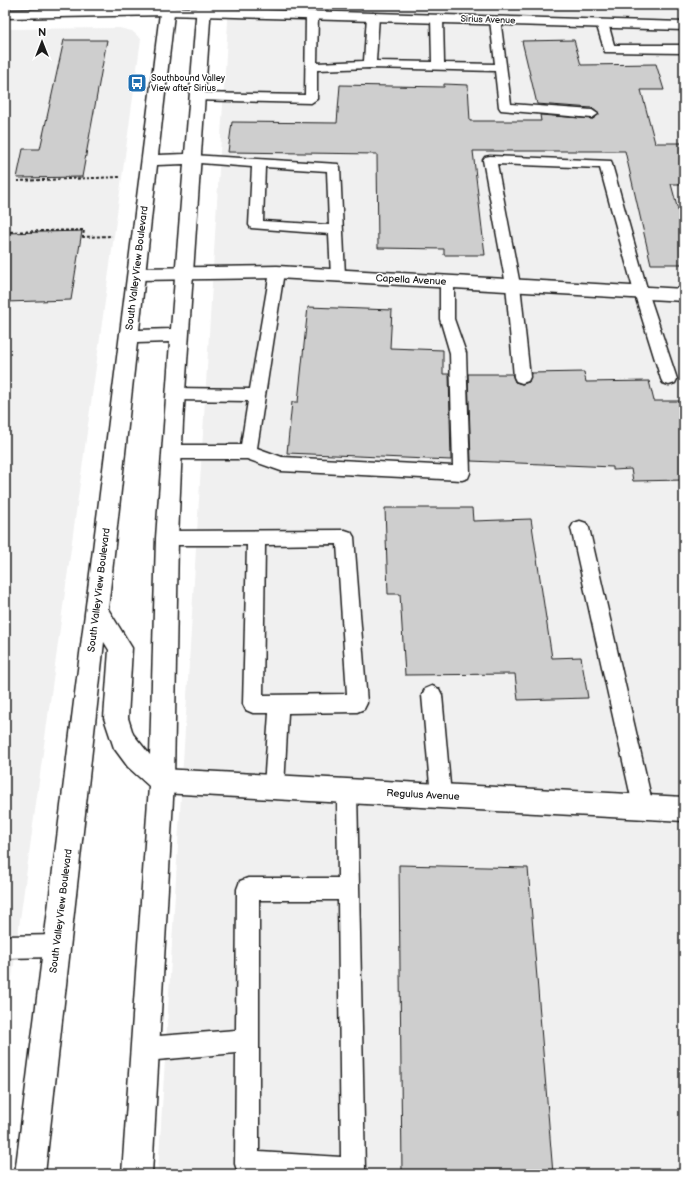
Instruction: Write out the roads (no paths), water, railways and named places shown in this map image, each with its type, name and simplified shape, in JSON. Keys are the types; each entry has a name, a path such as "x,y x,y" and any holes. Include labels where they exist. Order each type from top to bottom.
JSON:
{"main road":[{"name":"Sirius Avenue","path":"5,14 167,8 312,15 602,23 684,27"},
{"name":"South Valley View Boulevard","path":"30,1174 137,274 167,8"},
{"path":"137,1174 162,781 167,538 171,452 183,273 204,9"},
{"path":"150,160 192,159"},
{"name":"Capella Avenue","path":"137,274 277,272 684,295"},
{"path":"129,337 179,335"},
{"path":"97,612 121,648 116,718 123,740 138,759 162,781"},
{"name":"Regulus Avenue","path":"162,781 684,809"}],"lane":[{"path":"197,97 311,98 312,15"},
{"path":"370,64 373,16"},
{"path":"438,18 438,66"},
{"path":"496,20 505,107 592,114"},
{"path":"602,23 609,49 683,52"},
{"path":"312,67 370,64 501,68"},
{"path":"192,159 333,167 338,276"},
{"path":"522,377 513,285 490,160 606,164 641,292 669,379"},
{"path":"259,163 256,225 336,230"},
{"path":"248,452 277,272"},
{"path":"171,452 248,452 281,464 462,472 458,353 447,319 447,282"},
{"path":"175,394 257,395"},
{"path":"580,528 643,806"},
{"path":"167,538 345,537 357,703 253,704 256,538"},
{"path":"432,695 441,796"},
{"path":"274,787 279,704"},
{"path":"347,791 349,889 353,1170 246,1164 248,889 349,889"},
{"path":"5,947 57,946"},
{"path":"146,1049 247,1041"}],"place":[{"name":"Southbound Valley View after Sirius","path":"137,83"}]}
